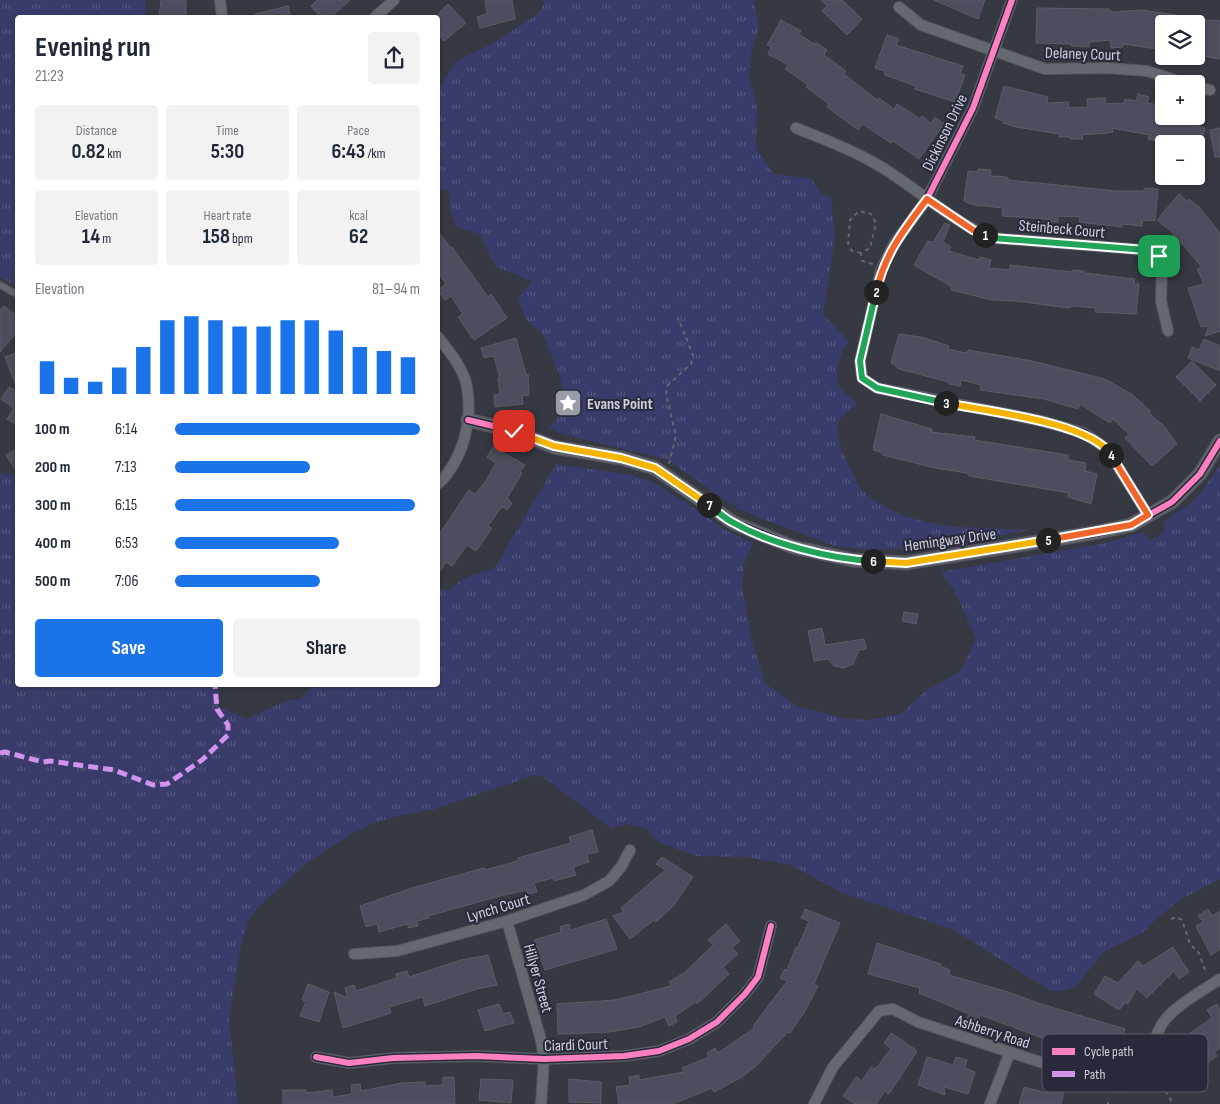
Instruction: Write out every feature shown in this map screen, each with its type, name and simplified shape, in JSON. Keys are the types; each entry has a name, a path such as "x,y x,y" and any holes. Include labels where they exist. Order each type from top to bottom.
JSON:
{"street":[{"path":"220,0 222,15"},
{"path":"377,15 394,0"},
{"name":"Dickinson Drive","path":"1012,0 973,108 927,199 894,244 881,270 860,361 862,378 877,388 1042,422 1084,433 1107,449 1148,515"},
{"name":"Delaney Court","path":"899,7 921,25 1045,69 1107,68 1146,71 1159,75"},
{"path":"1205,89 1210,90"},
{"name":"Steinbeck Court","path":"796,128 847,148 883,168 973,230 993,238 1146,250 1159,256 1162,266 1161,301 1168,331"},
{"path":"440,339 452,354 467,386 468,420 462,448 450,472 440,482"},
{"name":"Hemingway Drive","path":"468,420 514,431 554,446 621,458 655,468 734,523 793,547 853,560 906,563 1093,533 1131,525 1172,502 1200,474 1220,441"},
{"name":"Lynch Court","path":"354,954 397,951 507,921 584,895 609,881 621,868 630,850"},
{"name":"Hillyer Street","path":"507,921 541,1040 544,1059 541,1104"},
{"name":"Ciardi Court","path":"316,1057 349,1063 393,1058 476,1056 544,1059 624,1056 659,1050 689,1039 717,1022 745,994 758,977 771,926"},
{"name":"Ashberry Road","path":"1156,1034 1163,1022 1192,997 1220,979"},
{"name":"Ashberry Road","path":"814,1104 832,1067 879,1011 893,1009 918,1022 1042,1063"},
{"path":"990,1104 1010,1052"}],"lane":[{"path":"0,285 15,293"}],"path":[{"path":"859,211 871,214 876,223 870,248 861,253 852,251 848,244 850,220 859,211"},
{"path":"861,253 862,261 873,264"},
{"path":"670,464 676,436 666,394 668,385 691,364 693,355 678,318"},
{"path":"1171,919 1176,916 1182,920 1190,944 1199,953 1206,973"},
{"path":"1166,1092 1171,1100 1170,1104"}],"green space":[{"path":"0,0 145,0 146,15 15,15 15,286 0,277"},
{"path":"545,0 754,0 759,27 751,53 749,77 757,107 756,148 774,174 811,179 821,193 831,198 835,237 823,314 849,342 840,358 837,378 838,384 844,393 857,403 841,418 838,430 842,451 857,482 863,491 881,504 900,514 920,521 964,527 1030,530 937,547 870,550 836,546 737,508 666,459 566,435 549,428 565,409 560,375 543,335 525,318 518,299 531,281 495,266 480,234 456,227 451,214 449,190 440,189 440,88 455,62 499,40 540,12"},
{"path":"556,464 632,475 650,481 687,503 722,528 753,543 745,561 742,586 752,642 766,684 797,706 846,719 869,720 901,714 923,693 960,671 976,638 955,592 941,572 1106,543 1142,532 1151,540 1164,533 1164,522 1196,499 1220,466 1220,879 1183,898 1158,917 1144,932 1105,951 1077,985 1066,990 1051,991 954,930 840,892 791,865 745,857 696,856 658,842 646,828 626,824 612,829 542,776 535,775 432,810 401,815 376,822 353,833 308,862 256,909 248,921 241,945 229,1019 238,1104 0,1104 0,474 15,475 15,687 218,687 219,707 247,719 287,700 301,699 311,687 440,687 440,590 448,591 470,576 494,569"}],"building":[{"path":"161,0 186,0 186,15 159,15"},
{"path":"317,0 350,0 333,15 318,15 311,6"},
{"path":"485,0 512,0 515,19 480,28 477,17 487,14"},
{"path":"821,0 842,0 862,19 847,35 822,11 827,6"},
{"path":"934,0 985,0 978,19"},
{"path":"448,4 466,23 444,41 440,36 440,15 438,14"},
{"path":"288,6 290,15 255,15"},
{"path":"1037,8 1109,9 1112,12 1141,10 1177,15 1155,15 1155,49 1123,44 1123,47 1111,48 1110,40 1090,42 1089,47 1071,46 1072,44 1036,43"},
{"path":"781,20 801,31 799,34 814,44 817,43 827,50 824,55 846,71 844,74 877,100 879,98 894,109 897,104 920,119 922,116 931,123 935,117 944,124 919,159 893,141 891,143 862,124 858,130 827,107 829,104 806,87 808,85 785,69 788,65 768,54 771,47 767,45"},
{"path":"1205,20 1220,21 1220,59 1205,56"},
{"path":"887,35 899,39 896,45 963,66 960,73 965,75 955,102 915,89 916,86 885,75 884,71 875,68"},
{"path":"1004,86 1048,97 1047,103 1068,102 1069,108 1088,107 1087,99 1105,98 1106,104 1124,103 1125,99 1136,101 1138,94 1149,97 1147,103 1155,104 1155,125 1194,125 1205,128 1203,135 1155,135 1155,141 1148,139 1149,135 1112,128 1113,132 1082,135 1083,139 1071,139 1069,137 1059,137 1059,134 1016,127 995,118"},
{"path":"1220,128 1220,157 1215,157 1210,130"},
{"path":"978,169 991,170 990,176 1007,177 1009,180 1116,191 1143,191 1145,188 1158,189 1155,221 1143,220 1142,226 1122,224 1122,227 1079,222 1080,217 1058,216 1058,222 1047,221 1047,219 1002,216 1003,208 974,205 964,201 968,171 977,172"},
{"path":"1179,194 1187,201 1189,199 1199,207 1220,233 1220,331 1205,336 1209,326 1201,327 1188,288 1204,284 1197,269 1202,267 1171,231 1157,220"},
{"path":"945,223 950,225 943,242 951,247 949,251 979,260 980,257 991,260 989,268 1010,270 1010,265 1073,272 1073,270 1084,271 1084,273 1135,279 1134,284 1139,284 1136,314 1095,312 1096,308 1072,306 1069,308 992,300 951,290 952,287 914,265 928,241 933,242"},
{"path":"440,234 452,247 488,297 491,294 507,318 474,340 458,317 463,314 451,296 445,300 440,293 440,288 446,284 440,275"},
{"path":"4,306 15,315 15,334 0,352 0,310"},
{"path":"899,334 921,337 949,346 948,349 966,353 968,350 1032,361 1105,379 1133,395 1164,426 1177,444 1152,466 1125,438 1129,434 1113,419 1110,423 1080,404 1078,409 1044,399 980,390 981,385 961,380 960,386 949,384 949,382 899,369 891,363"},
{"path":"516,338 526,375 528,374 529,395 522,396 523,404 495,407 494,395 500,394 498,378 500,378 494,356 484,358 481,348"},
{"path":"1204,339 1220,346 1220,371 1188,358 1192,347 1199,350"},
{"path":"15,353 15,383 5,357"},
{"path":"1192,361 1216,385 1200,401 1176,377"},
{"path":"9,387 15,390 15,424 7,419 14,408 1,399"},
{"path":"881,414 932,429 931,432 975,437 974,440 1068,455 1068,460 1086,463 1085,471 1097,474 1091,504 1068,497 1069,493 969,476 967,473 935,468 883,455 881,452 873,450"},
{"path":"493,447 525,465 507,498 512,503 507,510 503,507 500,509 488,526 492,528 476,551 467,545 452,566 446,562 440,571 440,533 469,490 475,494 485,482 496,463 487,457"},
{"path":"14,450 15,452 15,469 6,455"},
{"path":"904,612 918,614 916,624 902,621"},
{"path":"822,628 825,645 864,639 866,649 859,650 853,664 844,668 834,666 828,659 814,661 808,631"},
{"path":"592,830 598,852 587,854 589,862 573,867 576,875 554,881 553,878 534,883 537,892 528,894 527,890 428,916 429,918 417,921 418,926 409,928 407,924 379,932 377,924 366,927 360,906 412,888 484,868 485,870 518,861 518,858 571,843 569,837"},
{"path":"662,857 693,877 674,905 656,922 654,920 630,939 613,916 624,912 621,908 665,870 656,864"},
{"path":"805,909 840,923 814,984 818,986 805,1011 790,1033 788,1032 755,1067 742,1077 714,1092 712,1088 673,1104 619,1104 616,1087 630,1085 629,1077 639,1075 639,1080 684,1072 682,1068 709,1057 707,1053 715,1048 718,1053 754,1028 753,1026 787,981 780,978 785,969 787,970 809,921 801,918"},
{"path":"1208,909 1212,916 1220,911 1220,949 1211,955 1196,926 1203,922 1198,916"},
{"path":"606,919 617,949 545,970 534,940 561,932 560,927 569,924 571,930"},
{"path":"726,924 740,941 732,948 738,954 723,967 729,974 697,1004 696,1002 675,1016 677,1022 669,1026 665,1017 639,1027 609,1032 558,1034 557,1004 615,1000 671,986 669,982 684,973 713,945 708,940"},
{"path":"877,943 941,964 940,966 950,970 949,975 1125,1029 1124,1034 1042,1034 1042,1038 980,1015 978,1023 967,1019 969,1014 919,993 920,988 868,974"},
{"path":"1173,947 1189,972 1179,979 1174,971 1147,998 1137,989 1128,1004 1126,1002 1119,1010 1094,994 1105,976 1118,983 1138,961 1143,966"},
{"path":"488,955 497,985 477,989 425,1006 423,997 389,1007 391,1013 343,1028 334,992 348,998 345,988 354,985 356,991 397,978 396,974 407,971 409,977 461,960"},
{"path":"308,984 329,992 319,1022 300,1016 306,1001 302,1000"},
{"path":"499,1004 503,1014 510,1012 514,1023 485,1031 478,1010"},
{"path":"1217,1004 1220,1010 1220,1048 1214,1052 1217,1056 1208,1062 1208,1034 1189,1034 1212,1018 1207,1010"},
{"path":"891,1033 916,1050 916,1053 889,1094 885,1091 876,1104 855,1104 843,1096 856,1077 862,1081 871,1067 874,1069 878,1066 891,1048 884,1043"},
{"path":"927,1057 953,1065 956,1057 967,1060 965,1068 975,1072 968,1094 944,1087 945,1095 918,1085"},
{"path":"443,1077 454,1077 455,1104 283,1104 283,1090 306,1090 306,1093 332,1090 333,1097 352,1094 351,1085 360,1084 361,1091 402,1083 425,1082 425,1086 443,1085"},
{"path":"481,1079 513,1080 511,1103 479,1100"},
{"path":"569,1079 601,1082 601,1103 569,1102"},
{"path":"1024,1087 1051,1094 1052,1092 1064,1092 1061,1104 1019,1104"}],"marked path":[{"path":"0,753 5,752 43,762 50,761 114,770 153,785 167,784 202,760 228,735 228,725 217,709 215,687"}],"cycle path":[{"path":"1012,0 973,108 927,199 894,244 881,270 860,361 862,378 877,388 1042,421 1084,433 1107,449 1148,515"},
{"path":"468,420 514,431 554,447 621,458 655,468 734,523 793,547 853,560 906,563 1093,533 1131,525 1172,502 1200,474 1220,441"},
{"path":"316,1057 349,1063 393,1058 476,1056 544,1059 624,1056 659,1051 689,1039 717,1022 745,994 758,977 771,926"}],"place":[{"name":"Evans Point","path":"568,403"}],"route":[{"path":"514,431 554,446 580,453 621,458 655,468 734,523 793,547 853,560 906,563 1093,533 1131,525 1148,515 1107,449 1084,433 1042,422 877,388 862,378 860,361 881,270 894,244 927,199 973,230 993,238 1146,250 1159,256"}]}
